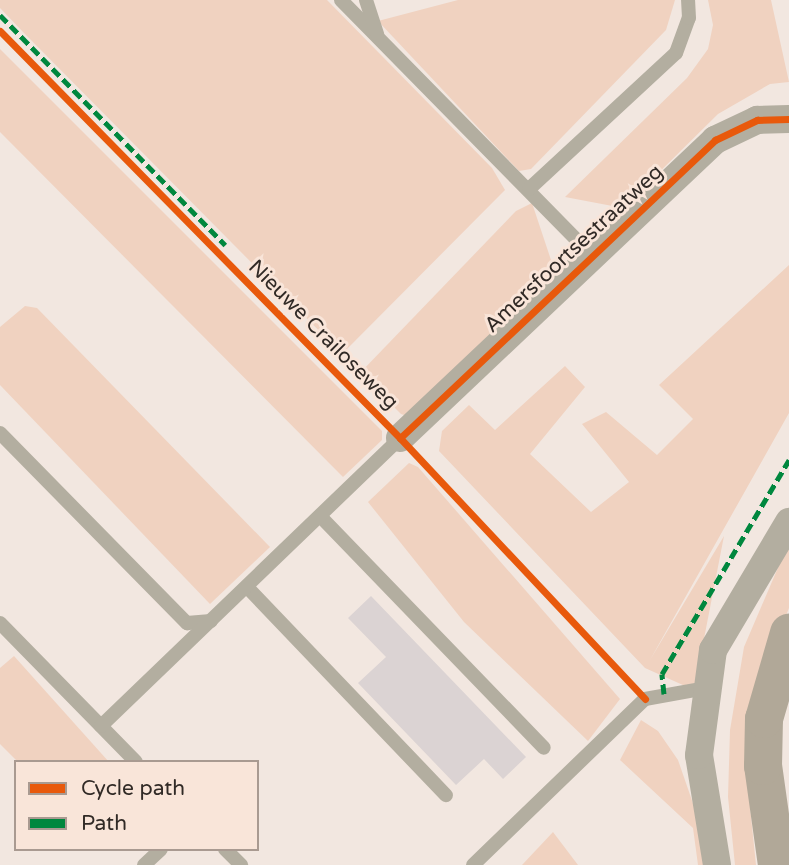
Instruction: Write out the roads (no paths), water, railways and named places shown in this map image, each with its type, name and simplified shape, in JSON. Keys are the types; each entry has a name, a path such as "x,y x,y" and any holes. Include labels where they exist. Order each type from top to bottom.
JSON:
{"highway":[{"path":"777,865 763,766 764,719 789,633"}],"street":[{"name":"Amersfoortsestraatweg","path":"400,438 715,140 757,120 789,119"},
{"path":"718,865 699,755 713,650 789,522"}],"lane":[{"path":"341,0 592,255"},
{"path":"366,0 378,38"},
{"path":"529,189 676,53 689,18 688,0"},
{"path":"0,433 187,623 211,621"},
{"path":"101,726 400,438"},
{"path":"320,516 544,748"},
{"path":"247,587 446,795"},
{"path":"0,622 134,760"},
{"path":"473,865 645,699 707,688"},
{"path":"144,865 159,851"},
{"path":"227,851 241,865"}]}
